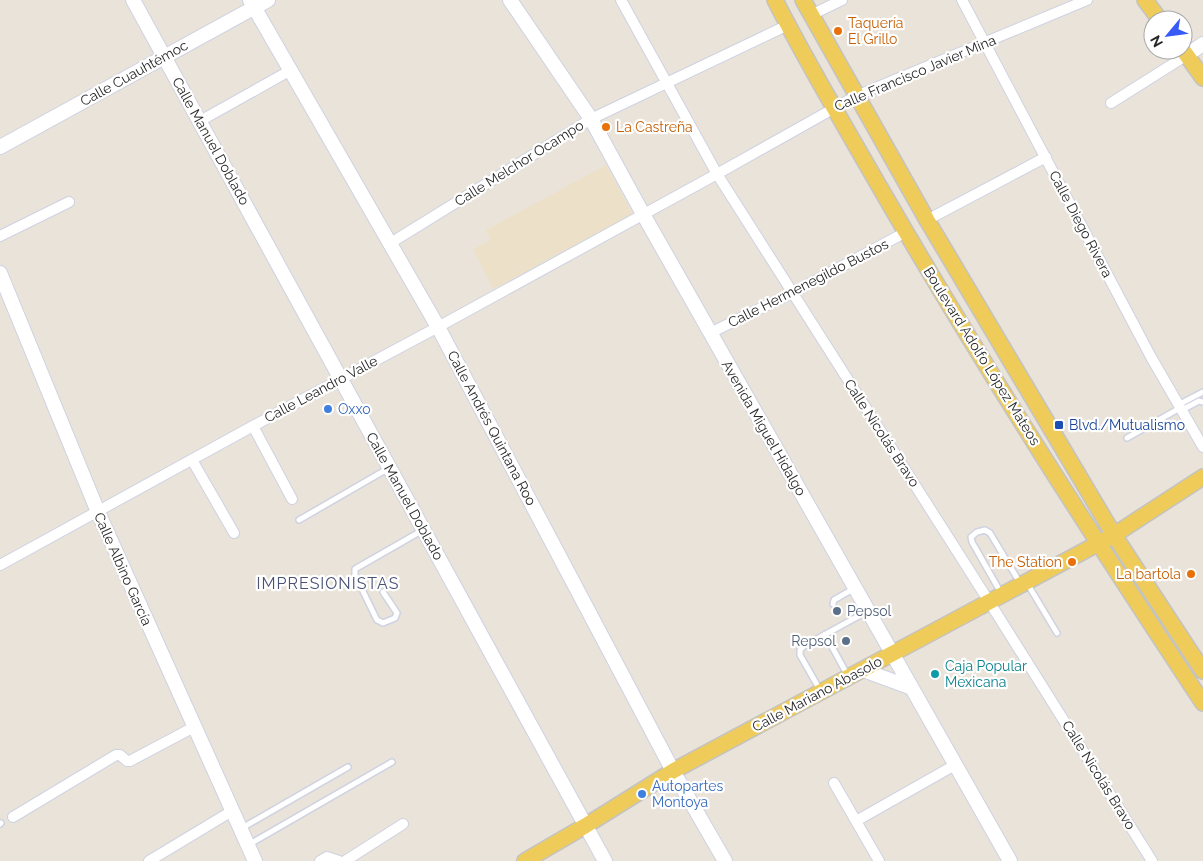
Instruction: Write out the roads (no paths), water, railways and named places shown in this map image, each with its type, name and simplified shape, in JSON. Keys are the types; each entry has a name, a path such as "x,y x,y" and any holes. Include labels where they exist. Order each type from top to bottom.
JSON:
{"main road":[{"name":"Calle Manuel Doblado","path":"133,0 605,861"},
{"name":"Calle Cuauhtémoc","path":"0,147 164,56 252,4 268,0"},
{"name":"Avenida Miguel Hidalgo","path":"510,0 591,119 710,333 1010,861"},
{"name":"Boulevard Adolfo López Mateos","path":"775,0 834,108 906,232 1098,544 1203,703"},
{"name":"Boulevard Adolfo López Mateos","path":"803,0 927,220 1114,535 1203,671"},
{"name":"Calle Andrés Quintana Roo","path":"252,4 438,327 673,771 725,861"},
{"path":"1190,60 1203,78"},
{"name":"Calle Albino García","path":"0,273 98,512 255,861"},
{"name":"Calle Mariano Abasolo","path":"525,861 586,826 673,771 849,678 892,653 996,600 1114,535 1203,477"},
{"path":"863,670 912,688"}],"street":[{"name":"Calle Nicolás Bravo","path":"621,0 716,174 792,293 996,600 1152,861"},
{"path":"811,16 842,0"},
{"name":"Calle Diego Rivera","path":"962,0 1151,357 1203,447"},
{"name":"Calle Francisco Javier Mina","path":"643,214 856,96 1087,0"},
{"name":"Calle Melchor Ocampo","path":"389,244 591,119 788,25"},
{"path":"1111,103 1175,60"},
{"path":"200,121 291,70"},
{"path":"927,220 1046,157"},
{"path":"0,236 69,202"},
{"name":"Calle Leandro Valle","path":"0,566 643,214"},
{"name":"Calle Hermenegildo Bustos","path":"710,333 792,293 906,232"},
{"path":"253,426 292,499"},
{"path":"192,460 234,533"},
{"path":"13,817 116,755 120,755 127,761 130,761 194,727"},
{"path":"856,821 955,765"},
{"path":"834,784 879,861"},
{"path":"149,861 232,810"},
{"path":"345,861 403,824"},
{"path":"320,861 327,857 339,861"}],"lane":[{"path":"1127,438 1192,401 1203,392"},
{"path":"1192,401 1203,402"},
{"path":"299,520 389,468"},
{"path":"383,592 397,613 395,618 382,623 377,620 355,575 355,569 423,530"},
{"path":"996,600 971,537 977,532 985,530 990,533 1056,633"},
{"path":"832,604 834,600 855,588"},
{"path":"822,692 800,655 800,650 825,634 869,611"},
{"path":"841,618 844,624"},
{"path":"825,634 849,678"},
{"path":"248,845 392,762"},
{"path":"240,829 348,767"}],"place":[{"name":"Taquería El Grillo","path":"838,31"},
{"name":"La Castreña","path":"606,127"},
{"name":"Oxxo","path":"328,409"},
{"name":"Blvd./Mutualismo","path":"1059,425"},
{"name":"The Station","path":"1072,562"},
{"name":"La bartola","path":"1191,574"},
{"name":"Pepsol","path":"837,611"},
{"name":"Repsol","path":"846,641"},
{"name":"Caja Popular Mexicana","path":"935,674"},
{"name":"Autopartes Montoya","path":"642,794"}],"district":[{"name":"IMPRESIONISTAS","path":"328,583"}]}
